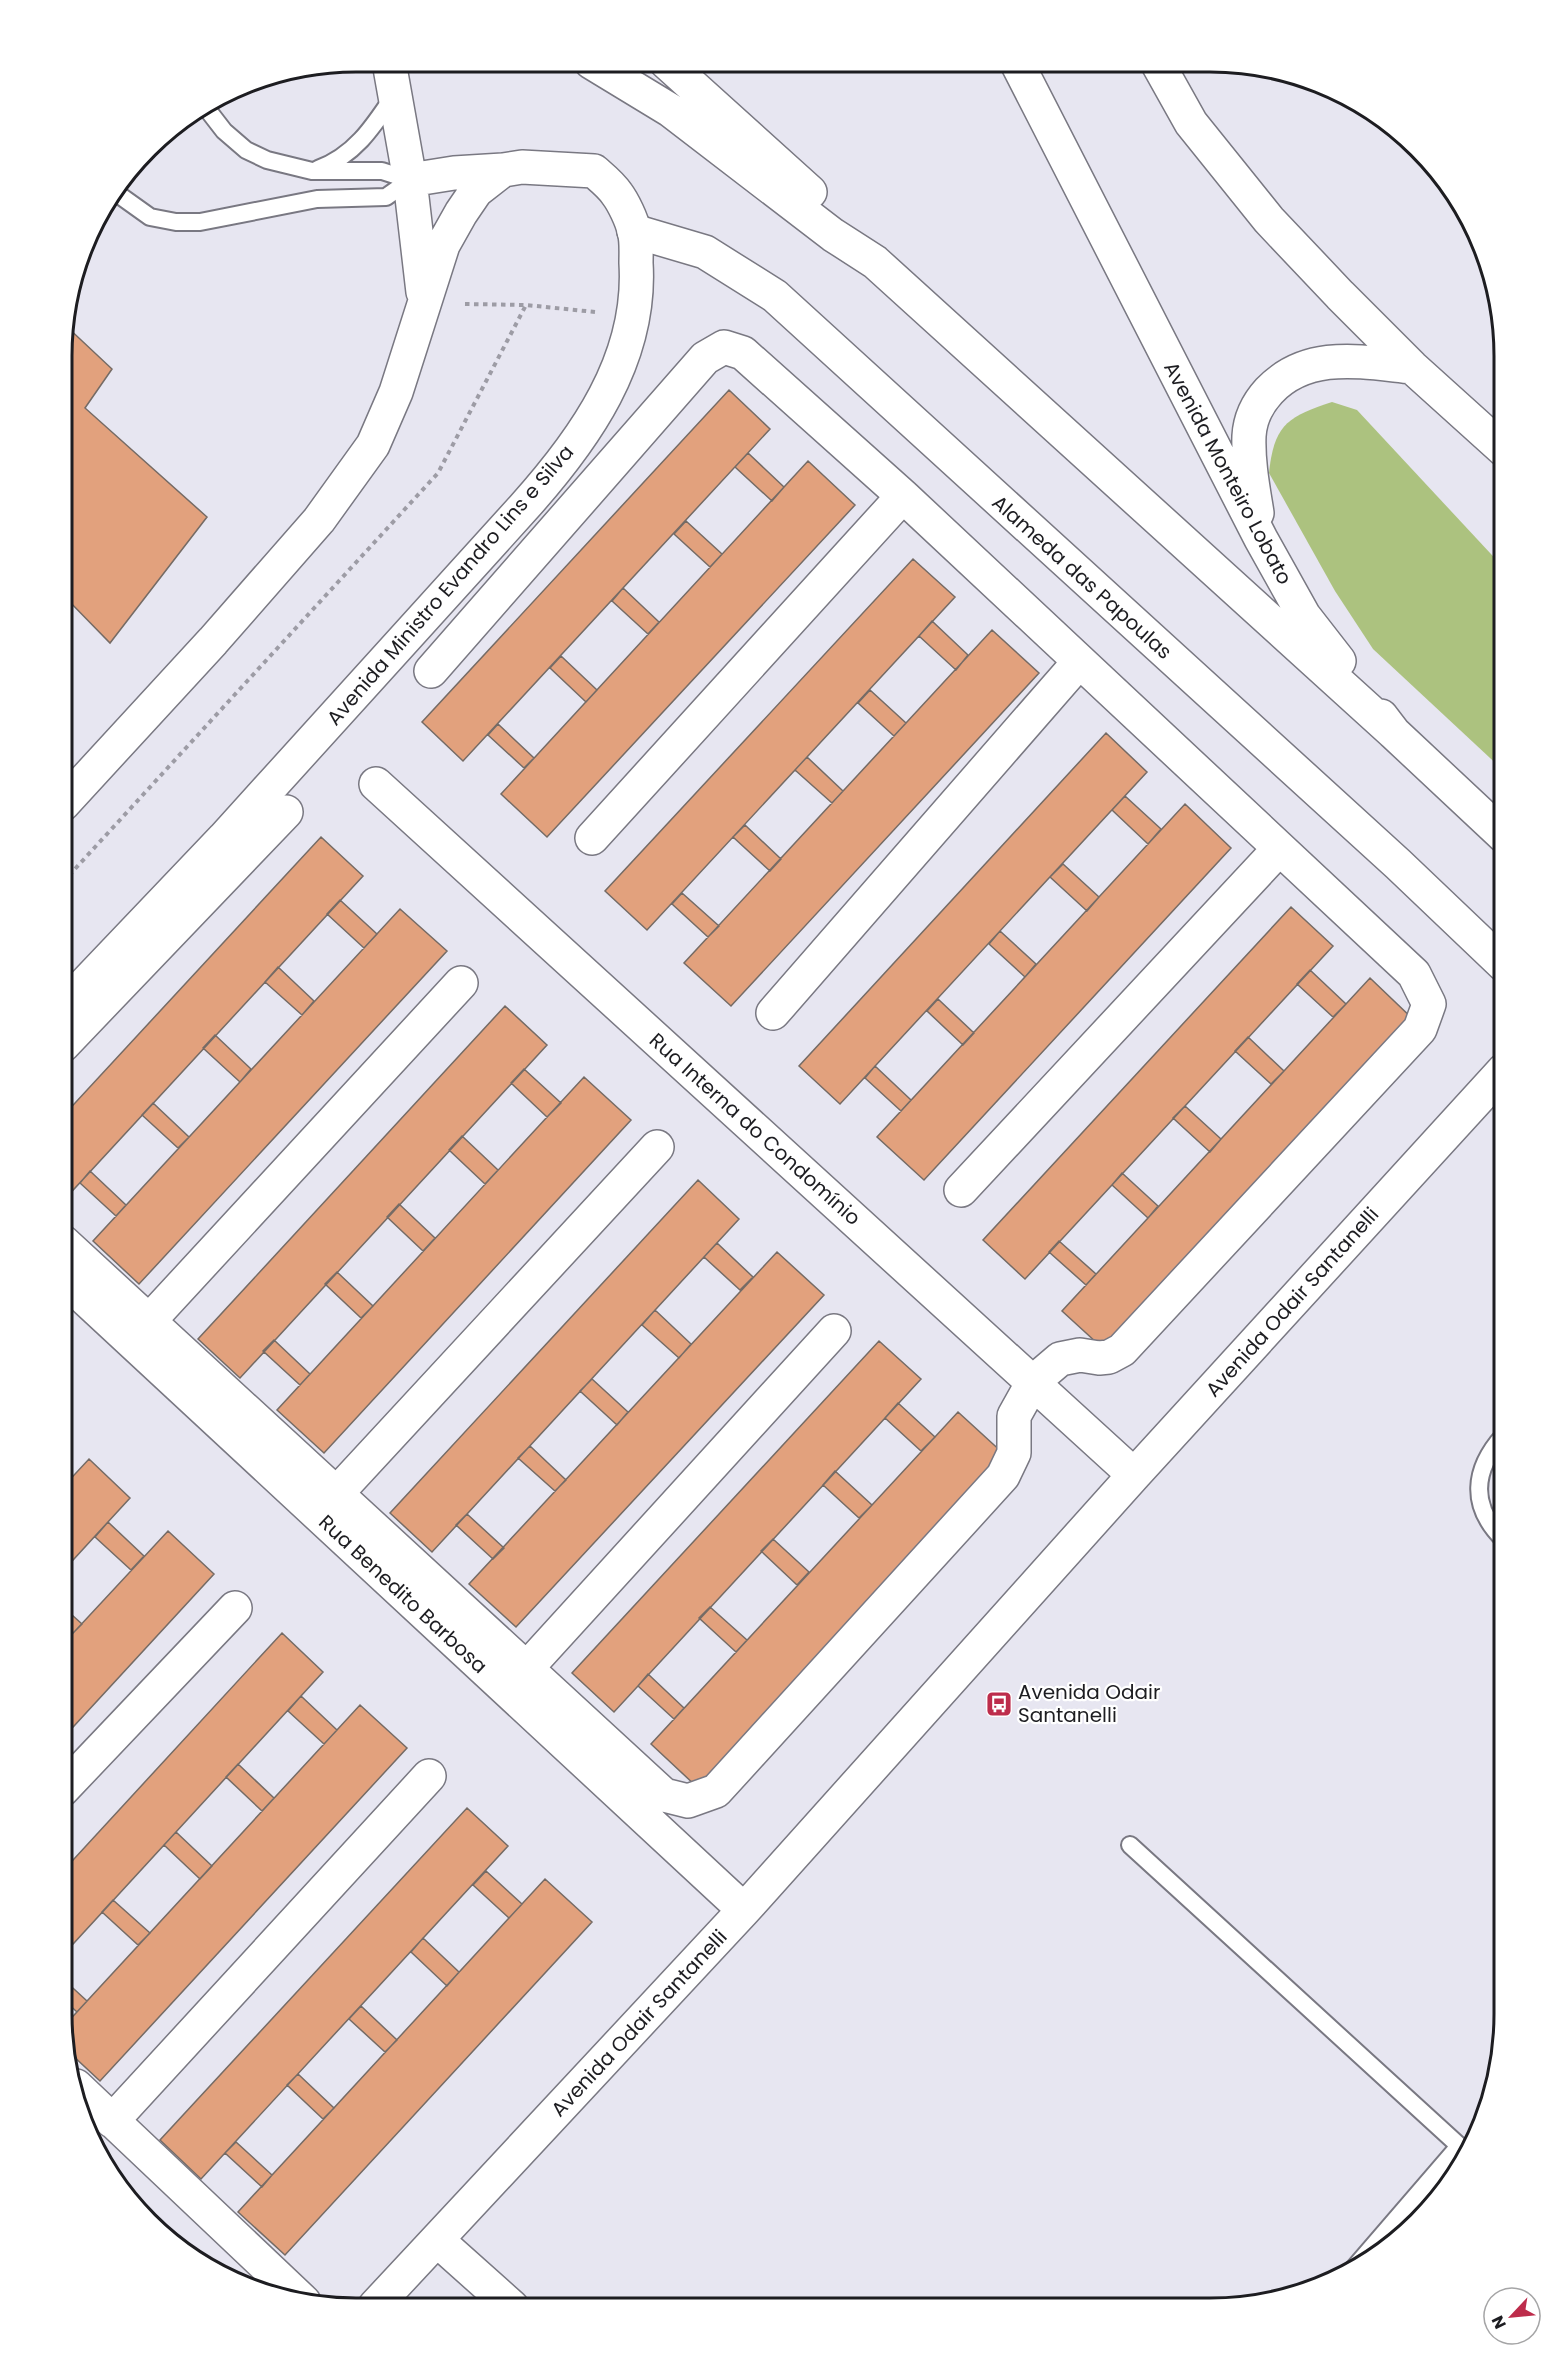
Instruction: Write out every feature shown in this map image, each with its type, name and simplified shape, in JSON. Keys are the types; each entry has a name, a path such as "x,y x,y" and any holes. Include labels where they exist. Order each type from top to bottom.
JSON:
{"street":[{"path":"607,72 670,110 833,235 875,262 1394,732"},
{"path":"677,72 845,222 875,262"},
{"name":"Avenida Monteiro Lobato","path":"1022,72 1261,539 1304,616 1394,732 1494,827"},
{"path":"1162,72 1191,123 1269,220 1412,367 1494,441"},
{"path":"1187,72 1191,123"},
{"path":"389,73 410,180 424,303"},
{"name":"Avenida Ministro Evandro Lins e Silva","path":"72,998 224,838 559,468 596,413 614,378 634,319 637,278 634,231 618,194 594,171 522,167 453,173 410,180"},
{"path":"72,794 213,641 319,520 373,445 396,392 443,245 460,213 476,191 503,170"},
{"name":"Alameda das Papoulas","path":"634,231 705,252 775,296 1398,864 1494,955"},
{"path":"72,1250 664,1795 688,1801 716,1791 1003,1476 1014,1453 1014,1416 1033,1382 1060,1359 1080,1355 1109,1357 1122,1350 1420,1029 1429,1004 1414,974 903,495 743,353 723,347 705,358 430,671"},
{"path":"1261,539 1250,471 1249,434 1258,403 1278,382 1304,366 1352,361 1412,367"},
{"path":"592,838 903,495"},
{"path":"773,1013 1079,662"},
{"name":"Rua Interna do Condomínio","path":"376,784 1134,1475"},
{"path":"72,1036 286,812"},
{"path":"961,1190 1279,849"},
{"path":"149,1321 461,983"},
{"name":"Avenida Odair Santanelli","path":"383,2298 744,1910 1134,1475 1494,1081"},
{"path":"336,1494 657,1147"},
{"name":"Rua Benedito Barbosa","path":"72,1286 744,1910"},
{"path":"526,1669 834,1330"},
{"path":"72,1779 235,1608"},
{"path":"112,2121 429,1776"},
{"path":"84,2094 292,2290"},
{"path":"437,2240 502,2298"}],"lane":[{"path":"312,171 328,165 357,146 372,128 389,73"},
{"path":"210,113 224,131 246,150 267,160 312,171 382,171 410,180"},
{"path":"121,196 150,217 176,222 200,222 317,199 386,196 410,180"},
{"path":"1494,1447 1478,1481 1483,1514 1494,1528"},
{"path":"1130,1845 1460,2148"},
{"path":"1375,2245 1457,2155"}],"path":[{"path":"424,303 526,305 600,312 634,319"},
{"path":"72,872 438,473 526,305"}],"green space":[{"path":"1332,402 1357,410 1494,557 1494,762 1373,649 1335,591 1269,473 1271,457 1279,433 1294,418"}],"building":[{"path":"73,333 112,369 85,408 207,517 110,643 72,604"},
{"path":"729,390 770,429 463,761 422,722"},
{"path":"748,453 784,487 772,501 735,467"},
{"path":"808,461 855,505 547,837 501,794"},
{"path":"686,521 722,554 710,567 674,534"},
{"path":"913,559 955,597 647,930 605,891"},
{"path":"623,588 659,622 648,634 612,601"},
{"path":"932,621 968,655 956,670 919,636"},
{"path":"992,630 1039,673 731,1006 684,963"},
{"path":"561,656 597,690 586,702 550,668"},
{"path":"870,690 906,723 894,736 858,703"},
{"path":"498,724 534,758 524,768 488,735"},
{"path":"1106,733 1147,772 840,1104 799,1066"},
{"path":"807,757 843,791 832,803 795,770"},
{"path":"1125,796 1161,829 1148,844 1112,810"},
{"path":"1185,804 1231,848 924,1180 877,1137"},
{"path":"745,825 781,859 770,871 733,837"},
{"path":"321,837 363,876 72,1191 72,1106"},
{"path":"1063,864 1099,897 1087,911 1050,877"},
{"path":"682,893 719,926 708,937 672,904"},
{"path":"340,900 377,934 364,948 327,914"},
{"path":"1291,907 1333,946 1025,1279 983,1240"},
{"path":"400,909 447,951 139,1284 93,1241"},
{"path":"1000,931 1036,964 1025,977 989,944"},
{"path":"278,967 314,1001 302,1015 265,982"},
{"path":"1310,970 1346,1004 1333,1017 1297,984"},
{"path":"1370,978 1416,1022 1109,1354 1062,1311"},
{"path":"938,999 974,1033 963,1045 927,1011"},
{"path":"505,1006 547,1045 240,1378 198,1339"},
{"path":"215,1035 251,1069 240,1082 203,1048"},
{"path":"1248,1037 1284,1071 1271,1084 1235,1051"},
{"path":"875,1066 911,1100 901,1111 865,1078"},
{"path":"524,1069 561,1103 547,1117 511,1083"},
{"path":"584,1077 631,1120 324,1453 277,1410"},
{"path":"153,1103 189,1137 178,1148 142,1115"},
{"path":"1185,1106 1221,1139 1210,1152 1173,1118"},
{"path":"462,1136 498,1170 485,1184 449,1150"},
{"path":"90,1171 126,1205 116,1216 80,1183"},
{"path":"1122,1173 1158,1206 1148,1218 1112,1185"},
{"path":"698,1180 739,1219 432,1552 390,1513"},
{"path":"399,1204 435,1238 423,1251 387,1217"},
{"path":"1059,1241 1096,1274 1086,1285 1049,1252"},
{"path":"717,1243 753,1277 740,1290 704,1257"},
{"path":"777,1252 824,1295 516,1627 469,1584"},
{"path":"337,1272 373,1306 361,1318 325,1284"},
{"path":"655,1310 691,1344 679,1358 642,1325"},
{"path":"274,1340 310,1374 300,1385 263,1351"},
{"path":"879,1341 921,1379 614,1712 572,1673"},
{"path":"592,1379 628,1412 617,1425 580,1391"},
{"path":"898,1403 935,1437 921,1451 885,1418"},
{"path":"958,1412 1005,1455 697,1787 651,1744"},
{"path":"530,1446 566,1480 555,1491 518,1458"},
{"path":"89,1459 130,1498 72,1561 72,1477"},
{"path":"835,1471 872,1505 859,1518 823,1485"},
{"path":"467,1514 504,1548 493,1559 456,1525"},
{"path":"108,1522 144,1556 131,1570 95,1537"},
{"path":"168,1531 214,1574 72,1728 72,1634"},
{"path":"773,1539 809,1572 797,1585 761,1551"},
{"path":"710,1607 747,1640 736,1652 699,1618"},
{"path":"72,1615 82,1624 72,1634"},
{"path":"282,1633 323,1672 72,1945 72,1861"},
{"path":"648,1674 684,1708 674,1719 638,1686"},
{"path":"301,1696 337,1730 324,1744 288,1711"},
{"path":"360,1705 407,1748 100,2081 75,2058 72,2017"},
{"path":"238,1764 274,1798 262,1811 226,1777"},
{"path":"467,1808 508,1846 201,2179 160,2140"},
{"path":"176,1832 212,1866 200,1879 164,1845"},
{"path":"486,1871 522,1904 509,1918 473,1885"},
{"path":"545,1879 592,1922 285,2255 238,2212"},
{"path":"113,1900 150,1933 138,1945 102,1912"},
{"path":"423,1938 459,1972 447,1986 411,1952"},
{"path":"72,1987 87,2001 77,2012 72,2007"},
{"path":"361,2006 397,2040 385,2052 349,2019"},
{"path":"298,2074 334,2108 323,2119 287,2085"},
{"path":"236,2142 272,2175 262,2187 225,2153"}],"place":[{"name":"Avenida Odair Santanelli","path":"999,1704"}]}
